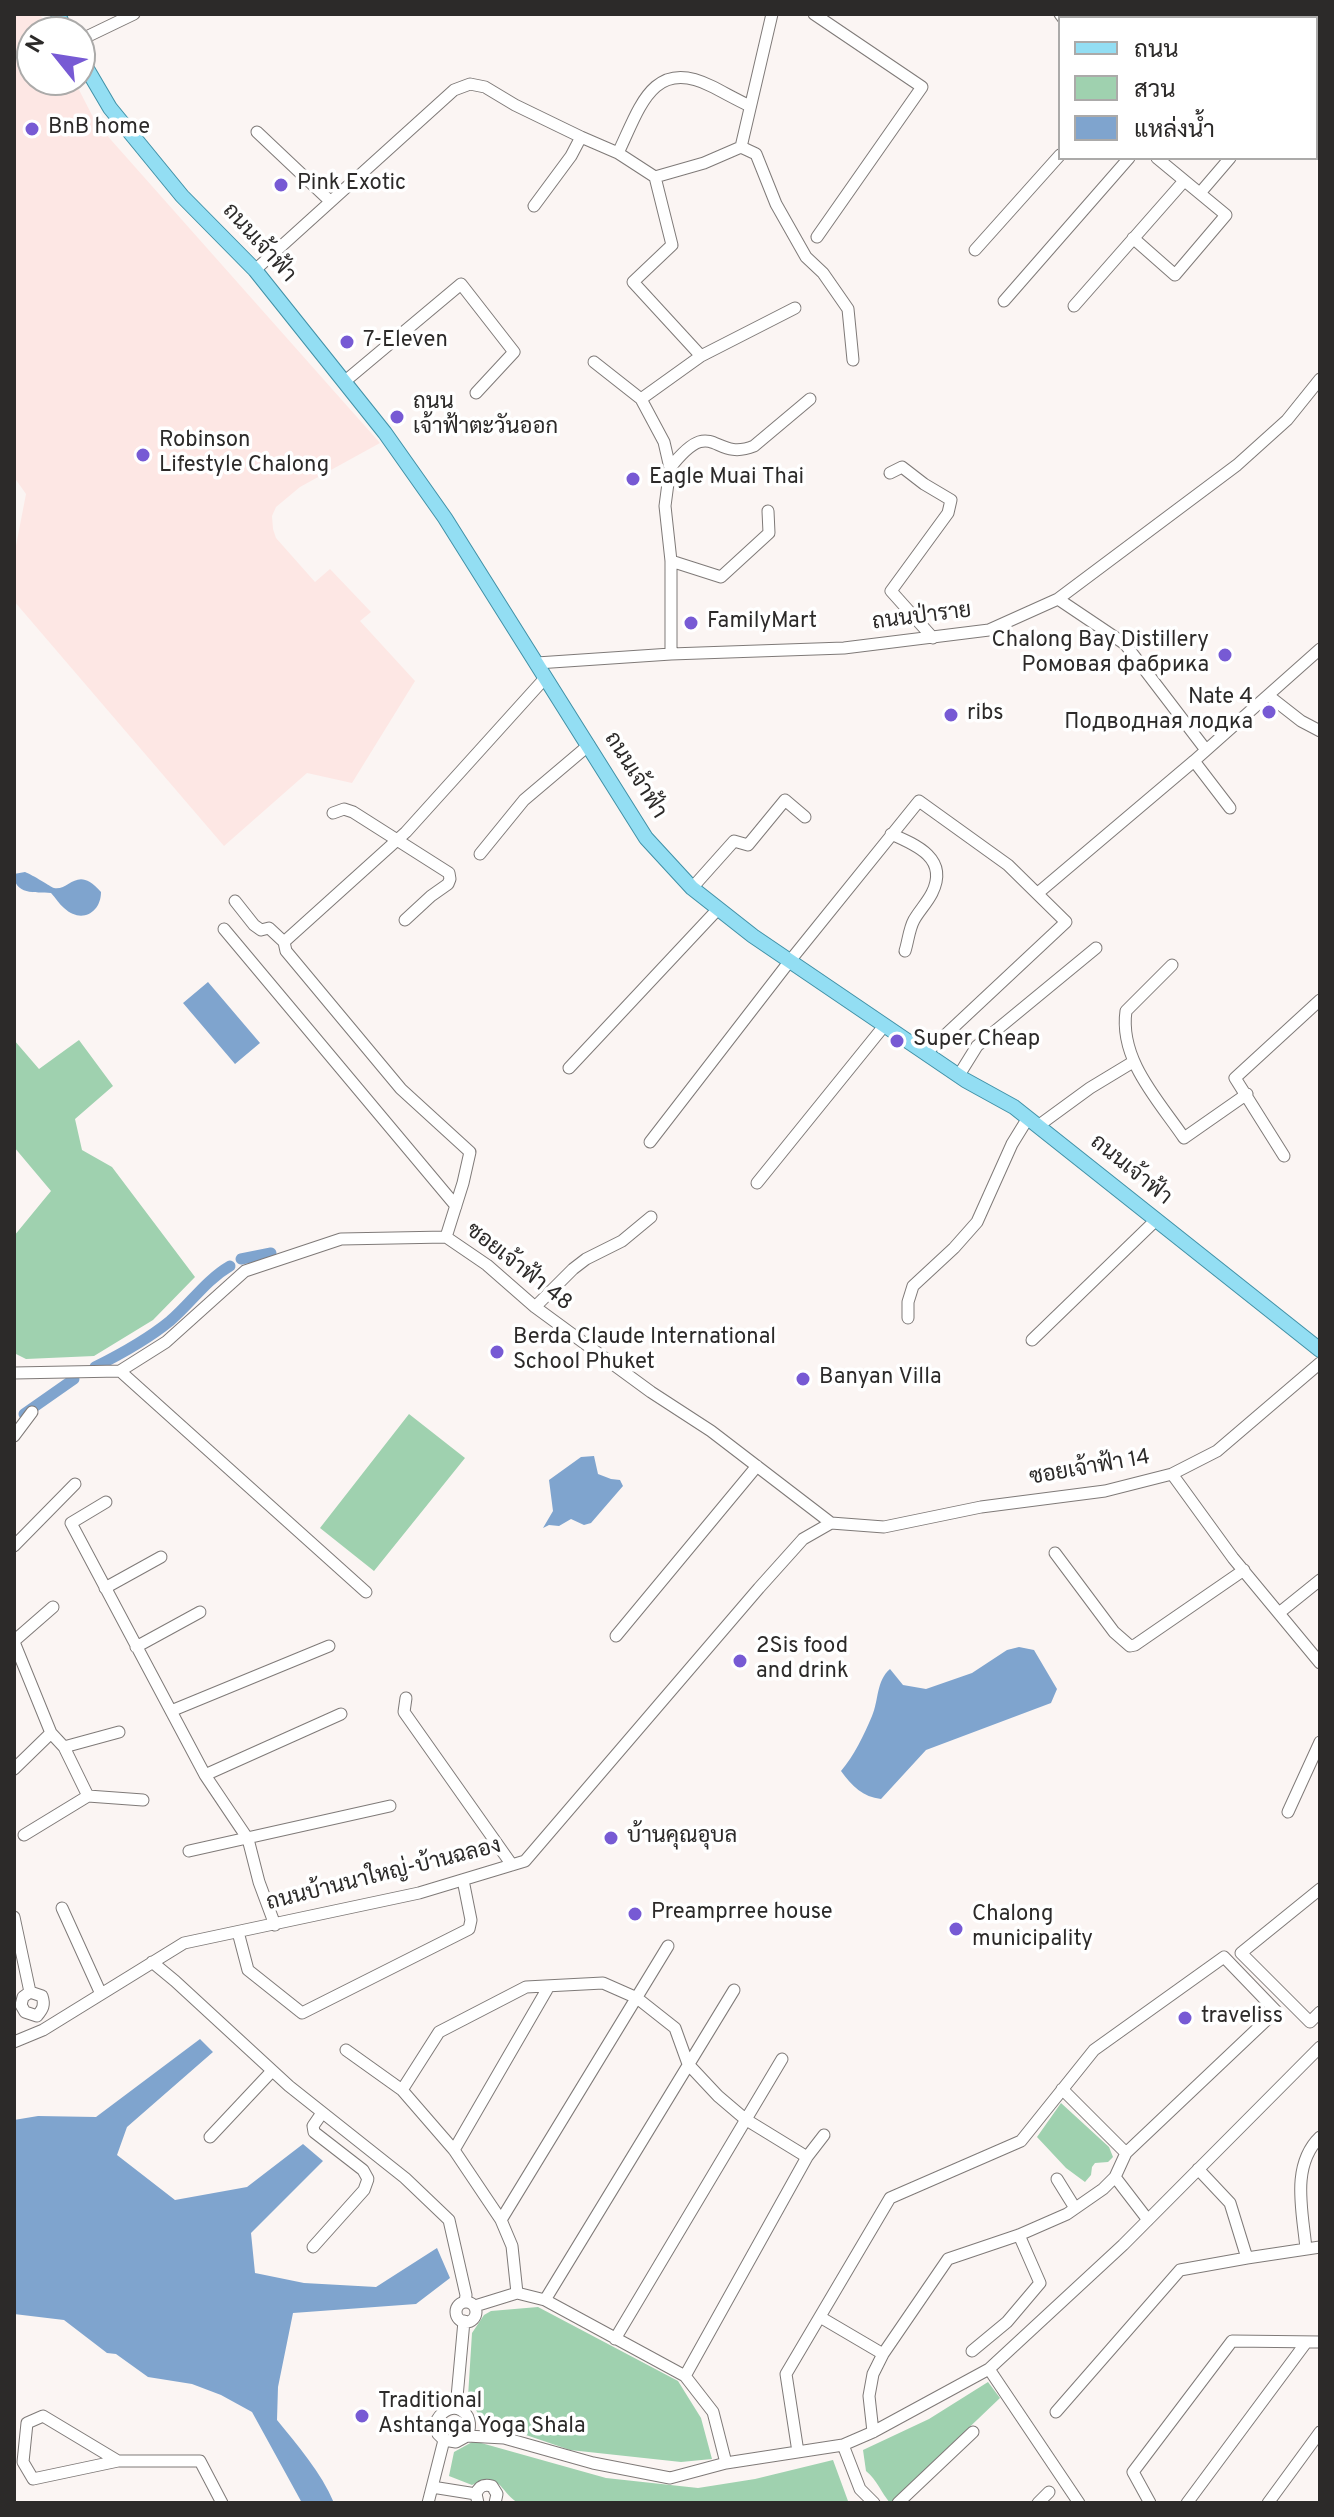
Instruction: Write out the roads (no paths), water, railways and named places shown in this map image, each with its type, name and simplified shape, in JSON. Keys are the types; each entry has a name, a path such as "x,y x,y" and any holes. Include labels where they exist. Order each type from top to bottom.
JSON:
{"main road":[{"name":"ถนนเจ้าฟ้า","path":"96,84 110,108 182,196 255,270 385,433 445,518 646,838 692,888 789,962 959,1075 1014,1107 1320,1350"}],"street":[{"path":"96,32 134,14"},
{"path":"741,147 772,14"},
{"path":"814,14 922,87 817,237"},
{"path":"618,153 644,98 658,83 672,76 686,77 711,86 750,106"},
{"path":"255,270 454,90 470,84 485,87 515,105 618,153 655,177 672,245 633,282 701,356"},
{"path":"257,132 330,201"},
{"path":"534,206 571,156 581,137"},
{"path":"655,177 704,163 741,147 756,154 776,204 806,257 823,273 848,309 853,360"},
{"path":"975,250 1058,157"},
{"path":"1004,301 1127,160"},
{"path":"1133,238 1175,275 1226,215 1159,160"},
{"path":"1200,193 1228,160"},
{"path":"1074,306 1184,181"},
{"path":"344,382 461,284 514,352 476,393"},
{"path":"641,399 701,356 795,308"},
{"path":"594,362 641,399 664,442 670,468 665,506 671,561 671,654"},
{"name":"ถนนป่าราย","path":"537,663 671,654 844,648 989,630 1058,599 1237,465 1287,420 1320,379"},
{"path":"670,468 699,440 733,450 743,451 754,446 810,399"},
{"path":"890,473 902,467 951,500 948,513 891,591 933,638"},
{"path":"671,561 721,577 769,533 768,511"},
{"path":"1058,599 1125,644 1206,750"},
{"path":"1038,893 1320,649"},
{"path":"284,942 398,840 546,677"},
{"path":"1269,696 1301,721 1320,731"},
{"path":"480,854 524,800 589,745"},
{"path":"1194,761 1230,808"},
{"path":"692,888 734,841 748,845 785,800 805,817"},
{"path":"650,1142 919,801 1008,865 1066,922 926,1053"},
{"path":"333,813 344,809 353,812 450,876 448,884 405,920"},
{"path":"891,834 924,850 935,867 933,891 912,922 905,951"},
{"path":"235,901 254,925 261,930 269,928 284,942 286,951 401,1089 470,1152 446,1237"},
{"path":"569,1068 718,909"},
{"path":"224,929 456,1206"},
{"path":"959,1075 977,1046 1096,948"},
{"path":"1172,965 1126,1011 1124,1030 1133,1062 1184,1138 1247,1094"},
{"path":"1284,1156 1235,1078 1320,1000"},
{"path":"757,1183 884,1026"},
{"path":"908,1318 908,1302 913,1286 977,1222 1012,1144 1033,1122 1133,1062"},
{"path":"535,1307 573,1269 622,1241 651,1217"},
{"path":"1032,1340 1156,1220"},
{"name":"ซอยเจ้าฟ้า 48","path":"120,1371 166,1342 245,1271 341,1239 446,1237 487,1265 535,1307 757,1466 831,1523"},
{"name":"ซอยเจ้าฟ้า 14","path":"831,1523 884,1527 981,1507 1105,1491 1172,1474 1217,1451 1320,1363"},
{"path":"14,1373 120,1371 366,1592"},
{"path":"14,1436 32,1412"},
{"path":"616,1636 757,1466"},
{"path":"1172,1474 1244,1570 1320,1663"},
{"path":"14,1546 75,1484"},
{"path":"106,1502 71,1523 205,1775 248,1839 275,1925"},
{"name":"ถนนบ้านนาใหญ่-บ้านฉลอง","path":"14,2042 43,2030 184,1943 419,1893 525,1861 803,1539 831,1523"},
{"path":"1055,1553 1114,1632 1130,1646 1244,1570"},
{"path":"105,1588 161,1557"},
{"path":"1279,1613 1320,1580"},
{"path":"53,1607 14,1641 51,1733 64,1747 88,1796"},
{"path":"136,1647 200,1612"},
{"path":"171,1711 329,1646"},
{"path":"406,1698 404,1712 512,1865"},
{"path":"205,1775 341,1714"},
{"path":"64,1747 119,1732"},
{"path":"14,1769 51,1733"},
{"path":"1288,1812 1320,1742"},
{"path":"24,1835 88,1796 143,1800"},
{"path":"189,1851 390,1806"},
{"path":"238,1932 248,1970 302,2013 469,1929 471,1920 463,1880"},
{"path":"1320,1889 1241,1953 1310,2022 1320,2012"},
{"path":"62,1908 101,1994"},
{"path":"14,1917 18,1958 30,1992 23,1997 21,2005 25,2012 37,2016 43,2030"},
{"path":"501,2220 668,1946"},
{"path":"798,2452 786,2374 890,2198 1021,2141 1094,2050 1224,1957 1276,2011 1126,2153 1115,2177 1103,2189 1067,2214 1019,2235 948,2259 883,2354 873,2374 869,2396 873,2432"},
{"path":"152,1962 272,2071 405,2178 449,2220 470,2304"},
{"path":"402,2090 439,2032 526,1987 603,1983 637,1998 675,2028 688,2064 718,2096 745,2119 807,2157"},
{"path":"454,2150 549,1986"},
{"path":"545,2300 734,1990"},
{"path":"467,2436 470,2430 466,2414 456,2408 445,2410 437,2420 438,2434 444,2440 456,2442 467,2436 504,2438 593,2463 670,2478 726,2463 843,2445 873,2432 989,2369 1148,2220 1320,2047"},
{"path":"346,2050 402,2090 454,2150 501,2220 512,2246 517,2293"},
{"path":"615,2339 782,2059"},
{"path":"210,2137 272,2071"},
{"path":"1062,2089 1126,2153"},
{"path":"313,2247 364,2190 368,2179 363,2170 314,2132 313,2126 322,2113"},
{"path":"685,2376 807,2157 824,2135"},
{"path":"1306,2249 1300,2175 1312,2145 1320,2137"},
{"path":"1198,2169 1230,2203 1247,2258"},
{"path":"1115,2177 1148,2220"},
{"path":"1057,2179 1075,2208"},
{"path":"972,2351 1007,2322 1040,2283 1019,2235"},
{"path":"1056,2412 1180,2270 1320,2247"},
{"path":"456,2408 464,2321 459,2319 457,2308 517,2293 545,2300 685,2376 713,2412 726,2463"},
{"path":"820,2317 883,2354"},
{"path":"1150,2503 1133,2472 1232,2341 1320,2342"},
{"path":"1187,2503 1305,2344"},
{"path":"989,2369 1079,2503"},
{"path":"118,2461 43,2416 27,2423 23,2462 33,2479 118,2461 200,2461 222,2503"},
{"path":"898,2503 973,2432"},
{"path":"1268,2503 1320,2432"},
{"path":"428,2503 444,2440"},
{"path":"843,2445 860,2489 874,2503"},
{"path":"432,2487 477,2498 482,2486 492,2486 499,2502"},
{"path":"1038,2503 1049,2492"}],"water":[{"path":"25,872 54,888 80,879 86,880 101,892 98,906 83,916 70,913 51,893 21,889 14,874"},
{"path":"208,982 260,1043 235,1064 183,1003"},
{"path":"594,1456 598,1474 620,1480 623,1486 591,1523 584,1525 571,1519 559,1526 543,1528 553,1511 549,1480 581,1457"},
{"path":"1019,1647 1034,1650 1057,1689 1051,1703 926,1750 881,1799 858,1790 841,1771 866,1730 882,1679 890,1669 903,1685 926,1689 972,1673 1007,1650"},
{"path":"200,2039 213,2052 127,2127 117,2155 175,2200 247,2187 303,2144 323,2161 251,2233 255,2273 304,2283 376,2287 437,2248 450,2278 416,2304 293,2313 278,2387 277,2420 316,2470 334,2503 302,2503 252,2412 192,2384 148,2377 116,2354 107,2353 64,2320 14,2314 14,2120 38,2116 96,2117"}],"waterway":[{"path":"241,1259 271,1253"},
{"path":"95,1367 162,1328 213,1278 230,1266"},
{"path":"24,1414 74,1379"}],"place":[{"name":"BnB home","path":"32,129"},
{"name":"Pink Exotic","path":"281,185"},
{"name":"7-Eleven","path":"347,342"},
{"name":"ถนน เจ้าฟ้าตะวันออก","path":"397,417"},
{"name":"Robinson Lifestyle Chalong","path":"143,455"},
{"name":"Eagle Muai Thai","path":"633,479"},
{"name":"FamilyMart","path":"691,623"},
{"name":"Chalong Bay Distillery Ромовая фабрика","path":"1225,655"},
{"name":"Nate 4 Подводная лодка","path":"1269,712"},
{"name":"ribs","path":"951,715"},
{"name":"Super Cheap","path":"897,1041"},
{"name":"Berda Claude International School Phuket","path":"497,1352"},
{"name":"Banyan Villa","path":"803,1379"},
{"name":"2Sis food and drink","path":"740,1661"},
{"name":"บ้านคุณอุบล","path":"611,1838"},
{"name":"Preamprree house","path":"635,1914"},
{"name":"Chalong municipality","path":"956,1929"},
{"name":"traveliss","path":"1185,2018"},
{"name":"Traditional Ashtanga Yoga Shala","path":"362,2416"}]}
